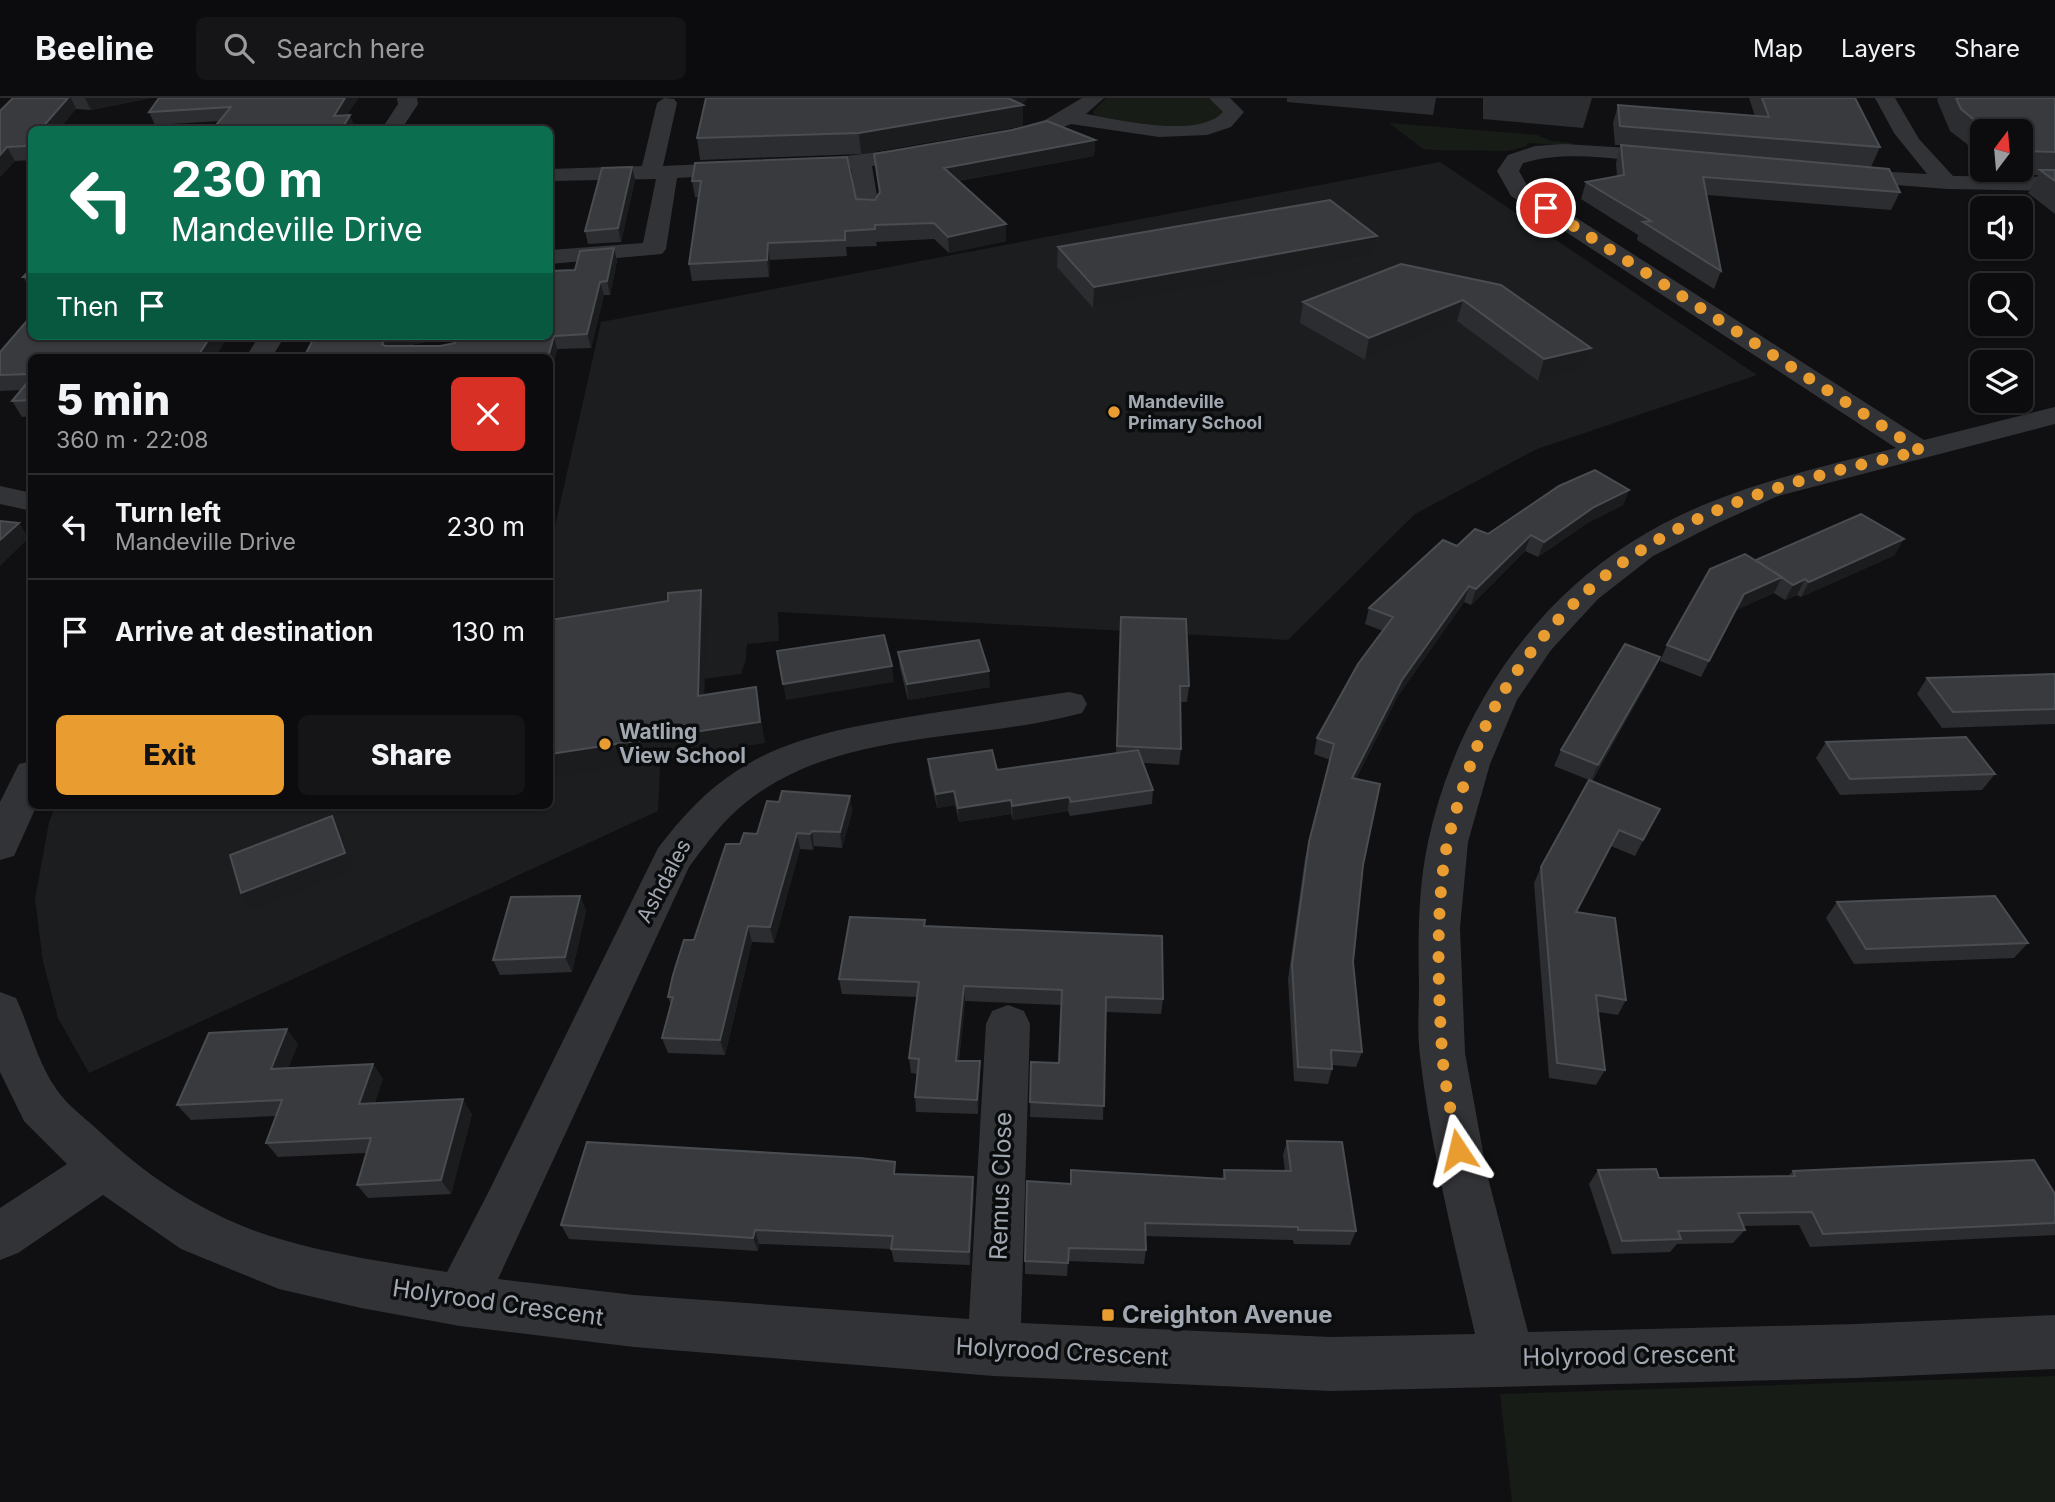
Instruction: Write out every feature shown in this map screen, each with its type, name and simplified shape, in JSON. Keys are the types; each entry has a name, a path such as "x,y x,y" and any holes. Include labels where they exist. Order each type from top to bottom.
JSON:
{"street":[{"path":"394,126 408,104 407,98"},
{"path":"984,142 1031,133 1072,118 1094,98"},
{"path":"1072,118 1165,131 1199,131 1216,128 1231,118 1234,112 1219,98"},
{"path":"1885,98 1896,123 1918,153 1947,182"},
{"path":"553,257 654,249 667,103"},
{"path":"553,175 861,163 948,148"},
{"path":"1697,162 1574,150 1545,150 1518,156 1511,163 1508,172 1511,182 1519,191 1921,451"},
{"path":"861,163 868,208"},
{"path":"1822,173 1947,182 2055,184"},
{"path":"1508,1359 1463,1174 1442,1053 1439,942 1448,842 1471,764 1500,697 1539,642 1586,592 1643,549 1705,517 1767,490 2055,415"},
{"path":"0,495 28,501"},
{"name":"Ashdales","path":"460,1300 505,1212 672,859 692,830 723,800 760,773 800,753 849,739 1069,704"},
{"path":"0,845 28,783"},
{"name":"Holyrood Crescent","path":"0,1012 18,1062 41,1106 102,1166 145,1198 200,1232 279,1264 361,1283 460,1300 634,1321 995,1349 1331,1364 1856,1351 2055,1342"},
{"name":"Remus Close","path":"995,1349 1008,1024"},
{"path":"0,1236 68,1193 102,1166"}],"shaded area":[{"path":"1106,98 1207,98 1215,101 1223,112 1217,121 1176,129 1106,120 1095,116 1093,111"},
{"path":"1389,123 1537,135 1552,141 1572,143 1572,146 1527,143 1527,146 1507,151 1423,149"},
{"name":"Mandeville Primary School","path":"1440,162 1757,375 1537,449 1415,514 1288,640 778,612 779,641 747,644 741,674 664,684 658,811 89,1073 58,1018 43,962 35,899 49,822 54,809 553,809 553,526 601,322"},
{"path":"2055,1376 2055,1502 1512,1502 1500,1394"}],"building":[{"path":"13,98 68,98 44,126 28,126 28,143 25,146 7,147 0,155 0,111"},
{"path":"159,98 345,98 334,116 350,115 343,126 215,126 231,107 149,112"},
{"path":"706,98 1008,98 1023,105 859,133 697,138"},
{"path":"1762,98 1855,98 1880,147 1620,126 1618,105 1769,117"},
{"path":"1956,98 2055,98 2055,152 2034,151 2034,119 1973,119 1961,109"},
{"path":"1047,121 1095,140 944,168 1006,224 948,237 934,223 875,225 875,229 845,231 845,240 768,243 767,260 689,264 701,181 692,181 695,163 847,157 856,199 875,200 880,192 874,154 1012,130"},
{"path":"1621,145 1889,169 1900,192 1703,177 1721,271 1643,222 1651,221 1586,182 1624,175"},
{"path":"632,167 618,228 585,231 602,168"},
{"path":"2040,170 2055,170 2055,181"},
{"path":"1330,200 1377,236 1094,287 1058,247"},
{"path":"614,248 607,281 600,282 587,334 554,336 553,340 553,271 575,270 580,251"},
{"path":"1401,264 1501,285 1591,348 1544,359 1463,300 1369,338 1303,302"},
{"path":"28,320 28,340 208,340 199,354 28,354 28,374 0,375 0,352"},
{"path":"313,340 385,340 382,344 385,346 440,346 458,340 553,340 549,354 306,354"},
{"path":"28,382 28,400 12,401"},
{"path":"1595,470 1629,490 1594,507 1544,542 1531,535 1476,589 1469,586 1402,680 1352,778 1380,784 1363,865 1353,962 1362,1052 1331,1050 1332,1069 1298,1067 1292,964 1309,842 1334,744 1317,738 1358,664 1393,617 1369,608 1443,540 1457,546 1475,529 1488,534 1559,486"},
{"path":"1861,514 1904,539 1809,582 1805,579 1793,585 1756,560"},
{"path":"0,521 19,523 0,540"},
{"path":"1745,554 1782,577 1744,594 1709,661 1667,645 1710,569"},
{"path":"701,590 698,696 756,687 760,722 553,754 553,620 668,601 668,593"},
{"path":"1121,617 1186,619 1189,686 1180,686 1181,749 1117,746"},
{"path":"884,635 892,666 783,684 777,651"},
{"path":"979,640 989,671 907,684 898,652"},
{"path":"1625,644 1660,657 1598,765 1561,750"},
{"path":"2055,674 2055,709 1953,712 1927,678"},
{"path":"1966,737 1995,774 1850,779 1826,742"},
{"path":"992,750 997,770 1138,750 1153,790 1071,802 1069,797 1012,806 1011,800 958,808 954,791 936,794 928,759"},
{"path":"1589,780 1660,809 1643,840 1619,830 1576,912 1615,918 1626,1000 1596,995 1605,1070 1557,1063 1541,867"},
{"path":"782,791 850,796 840,832 797,833 770,927 748,926 720,1040 662,1038 673,997 668,997 684,940 694,940 726,844 740,844 744,833 757,834 767,801 779,802"},
{"path":"332,816 345,853 241,893 230,855"},
{"path":"580,896 565,957 493,960 511,897"},
{"path":"1995,896 2028,943 1866,949 1837,902"},
{"path":"850,917 925,920 924,926 1162,936 1163,999 1106,997 1104,1106 1030,1102 1031,1062 1059,1063 1062,990 964,986 956,1061 980,1061 977,1100 915,1097 919,1059 909,1058 919,982 839,979"},
{"path":"287,1029 271,1069 373,1064 359,1104 463,1099 441,1180 357,1185 371,1138 266,1143 282,1100 177,1105 209,1033"},
{"path":"1287,1141 1342,1142 1356,1231 1145,1223 1146,1250 1069,1248 1068,1263 1025,1261 1027,1181 1071,1184 1071,1170 1225,1179 1224,1170 1291,1171"},
{"path":"587,1142 860,1158 895,1162 894,1174 973,1177 969,1252 891,1249 893,1236 755,1230 753,1238 561,1225"},
{"path":"2034,1160 2055,1194 2055,1223 1823,1234 1812,1212 1738,1213 1745,1230 1678,1231 1681,1239 1622,1241 1598,1170 1656,1169 1659,1178 1795,1176 1793,1171"}],"place":[{"name":"Mandeville Primary School","path":"1114,412"},
{"name":"Watling View School","path":"605,744"},
{"name":"Creighton Avenue","path":"1108,1315"}],"route":[{"path":"1458,1150 1442,1053 1439,928 1448,842 1471,764 1500,697 1539,642 1586,592 1643,549 1705,517 1767,490 1921,451 1546,208"}]}
